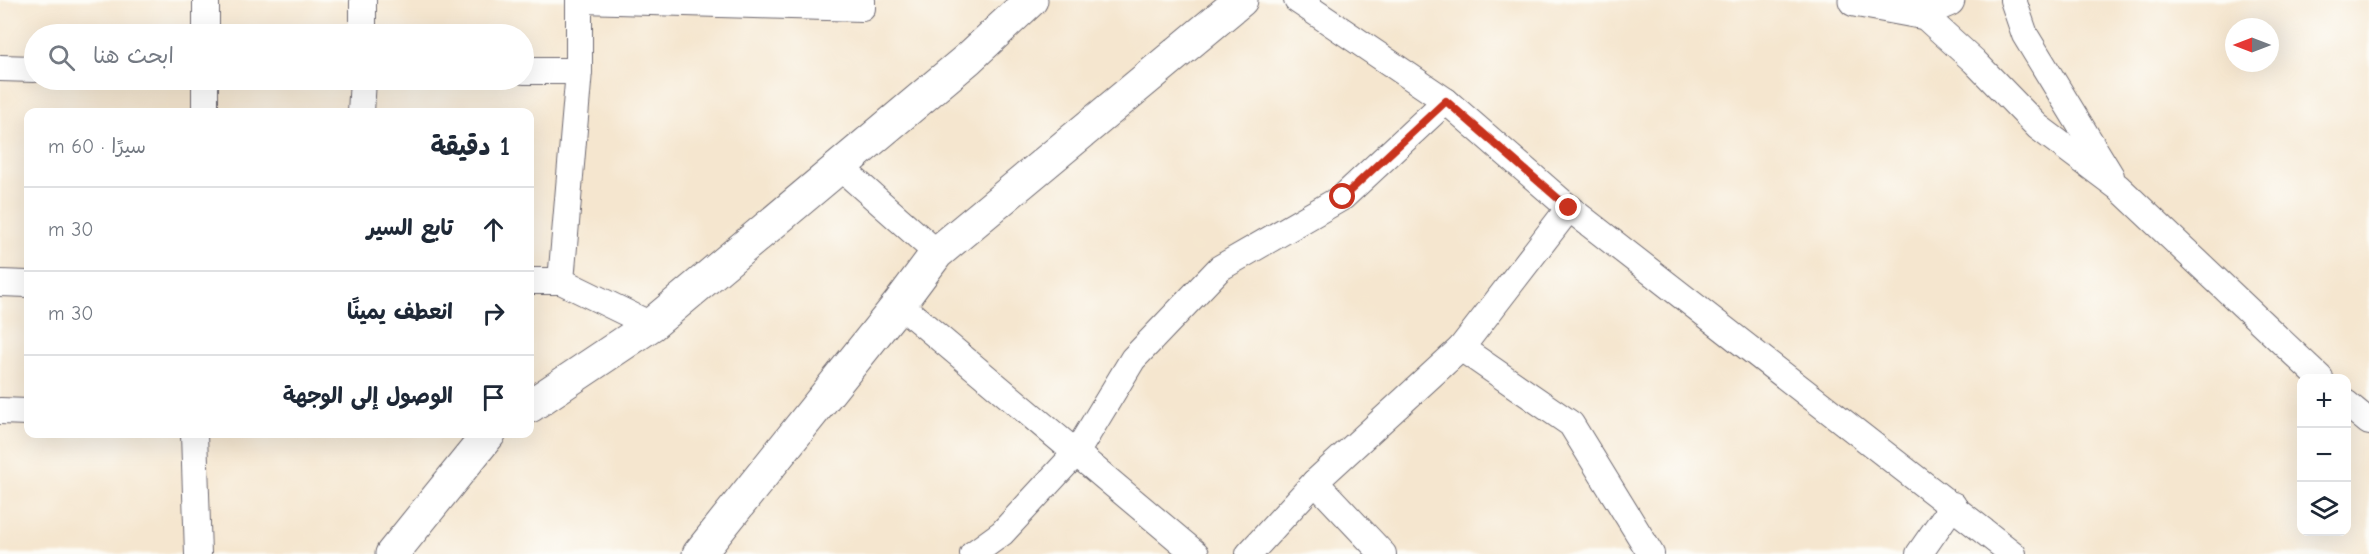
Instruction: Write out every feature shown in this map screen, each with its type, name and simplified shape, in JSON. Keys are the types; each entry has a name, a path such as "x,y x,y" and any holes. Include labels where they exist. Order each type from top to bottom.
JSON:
{"street":[{"path":"206,0 206,24"},
{"path":"363,0 363,24"},
{"path":"561,281 579,71 580,0 862,8 862,0"},
{"path":"534,403 651,326 969,58 1031,0"},
{"path":"699,554 899,304 937,253 1241,0"},
{"path":"1297,0 1446,101 1569,208 2013,554"},
{"path":"1855,0 1934,6 1974,61 2038,127 2118,187 2316,374"},
{"path":"2013,0 2025,35 2118,187"},
{"path":"0,68 24,69"},
{"path":"534,71 579,71"},
{"path":"205,90 205,108"},
{"path":"361,108 362,90"},
{"path":"973,554 1002,534 1076,453 1133,359 1220,268 1343,197 1446,101"},
{"path":"840,167 937,253"},
{"path":"1250,554 1315,482 1461,348 1569,208"},
{"path":"534,281 561,281 651,326"},
{"path":"0,284 24,284"},
{"path":"899,304 1196,554"},
{"path":"1461,348 1571,424 1652,554"},
{"path":"2351,407 2369,422"},
{"path":"0,411 24,412"},
{"path":"194,438 198,554"},
{"path":"396,553 486,438"},
{"path":"1315,482 1383,554"},
{"path":"1919,554 1953,505"}],"route":[{"path":"1343,197 1446,101 1569,208"}]}
